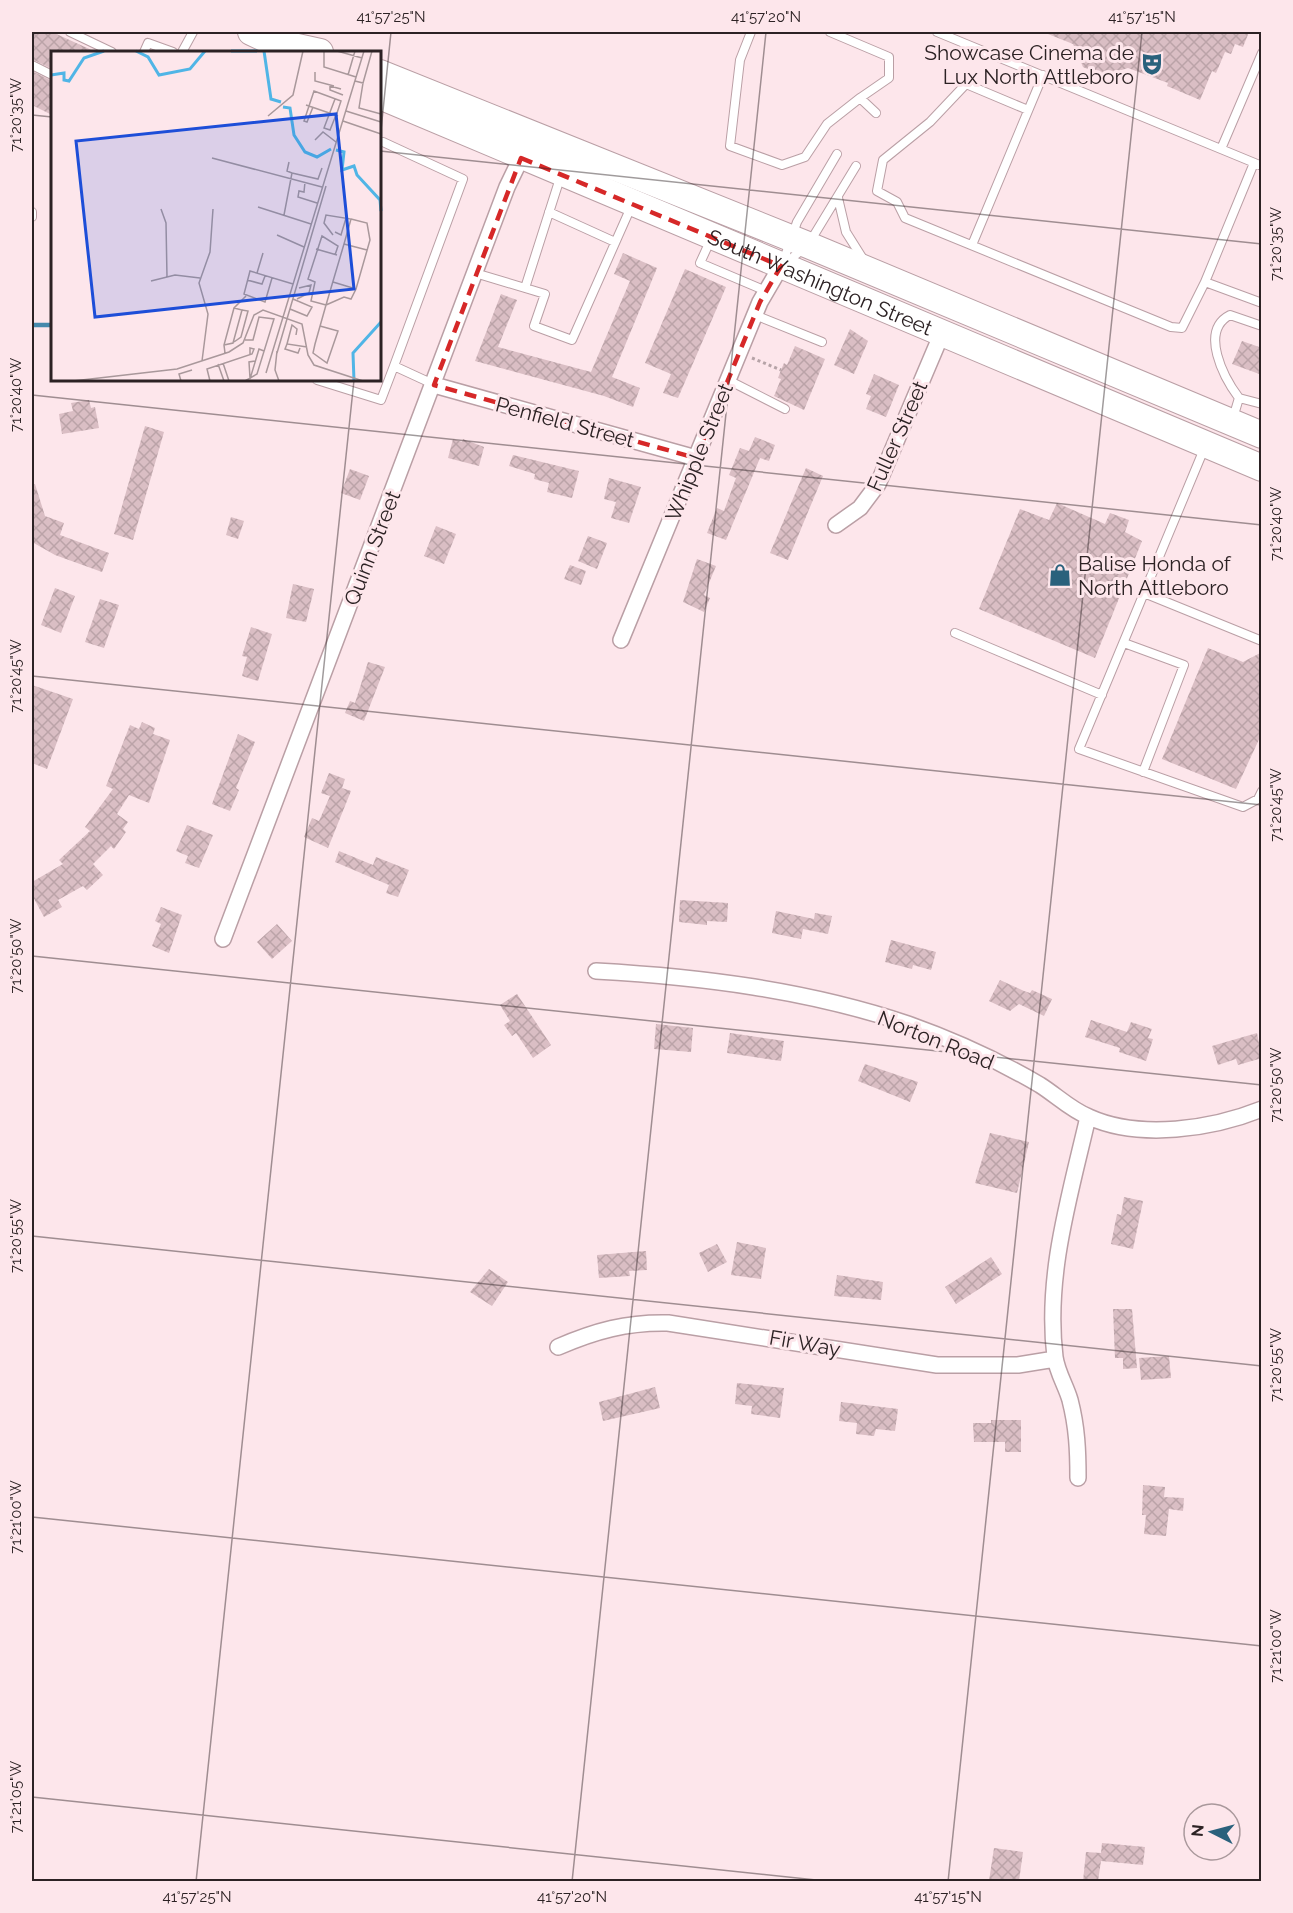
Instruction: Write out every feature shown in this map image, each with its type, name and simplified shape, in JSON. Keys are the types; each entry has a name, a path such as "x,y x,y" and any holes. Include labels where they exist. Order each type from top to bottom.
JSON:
{"main road":[{"path":"251,32 286,48 312,51"},
{"name":"South Washington Street","path":"381,73 799,241 1262,435"},
{"name":"South Washington Street","path":"381,96 521,158 1262,468"}],"street":[{"name":"Quinn Street","path":"223,939 475,273 521,158"},
{"name":"Whipple Street","path":"621,640 765,291 781,267"},
{"name":"Fuller Street","path":"836,525 848,519 860,508 878,484 942,333"},
{"name":"Penfield Street","path":"434,385 696,458"},
{"name":"Norton Road","path":"596,971 766,988 908,1024 965,1048 1039,1084 1088,1117 1125,1127 1186,1128 1226,1122 1262,1109"},
{"path":"1078,1478 1078,1438 1070,1398 1055,1359 1054,1295 1065,1206 1088,1117"},
{"name":"Fir Way","path":"558,1347 608,1327 636,1322 668,1323 937,1365 1018,1365 1055,1359"}],"lane":[{"path":"70,32 110,51"},
{"path":"183,51 193,32"},
{"path":"751,32 740,60 730,146 782,165 805,157 827,124 889,78 889,57 830,32"},
{"path":"937,32 953,34 1043,75 1258,165 1182,328 1171,327 905,218 897,202 877,191 883,160 930,122 966,84 1028,110"},
{"path":"144,51 148,44 170,51"},
{"path":"1221,149 1262,53"},
{"path":"32,65 51,74"},
{"path":"972,245 1043,75"},
{"path":"860,98 876,113"},
{"path":"320,381 381,400 463,179 383,142"},
{"path":"781,267 799,241 837,154"},
{"path":"781,267 799,241 838,198 856,166"},
{"path":"525,288 561,174"},
{"path":"838,198 846,232 870,271"},
{"path":"475,273 545,294 534,326 572,340 632,204"},
{"path":"32,212 32,217"},
{"path":"549,212 615,242"},
{"path":"712,237 700,263 765,291"},
{"path":"1205,282 1262,303"},
{"path":"755,315 822,342"},
{"path":"1262,326 1230,315 1216,326 1214,335 1227,382 1239,398 1262,404"},
{"path":"394,366 434,385"},
{"path":"728,380 785,409"},
{"path":"1232,423 1239,398"},
{"path":"1206,444 1079,749 1243,807 1258,799 1261,794"},
{"path":"1144,593 1262,641"},
{"path":"955,633 1102,695"},
{"path":"1124,643 1184,665 1143,772"}],"path":[{"path":"739,353 781,370"}],"highlighted area":[{"path":"521,158 781,266 760,302 696,458 434,385"}],"building":[{"path":"32,32 52,32 94,51 51,51 51,68 32,59"},
{"name":"Showcase Cinema de Lux North Attleboro","path":"1043,32 1249,32 1243,47 1235,44 1231,54 1225,52 1216,73 1212,71 1200,100 1167,86 1168,83 1128,68 1103,76 1083,67 1073,44"},
{"path":"32,71 51,80 51,114 32,105"},
{"path":"623,253 657,268 612,377 640,388 633,407 604,396 475,361 501,294 517,300 498,347 591,372 630,281 614,274"},
{"path":"685,269 726,287 678,398 663,393 671,374 645,363"},
{"path":"850,329 868,341 854,374 834,365"},
{"path":"1242,341 1262,348 1262,375 1232,364"},
{"path":"795,346 825,359 804,410 774,396 781,379 778,378 781,370 784,363 787,365"},
{"path":"874,374 899,385 886,417 866,409 871,396 866,394"},
{"path":"89,400 91,408 95,407 99,428 62,434 59,414 73,411 71,403"},
{"path":"145,426 164,432 133,540 114,534"},
{"path":"755,437 775,445 769,461 760,458 726,540 707,533 717,508 724,511 736,478 729,475 740,448 749,451"},
{"path":"453,439 462,442 463,439 484,447 479,466 448,458"},
{"path":"513,455 579,471 572,498 547,492 549,483 534,479 535,474 509,466"},
{"path":"806,468 823,476 788,560 770,553"},
{"path":"350,469 369,476 360,500 341,493"},
{"path":"609,478 641,487 629,523 611,518 616,502 604,499"},
{"path":"32,484 35,484 45,516 64,523 60,535 109,553 102,572 55,555 32,542"},
{"name":"Balise Honda of North Attleboro","path":"1057,503 1105,524 1110,513 1129,520 1125,532 1142,541 1095,658 979,609 1020,509 1049,520"},
{"path":"231,517 244,521 238,539 226,535"},
{"path":"436,526 456,534 444,564 424,556"},
{"path":"588,536 607,543 597,569 578,561"},
{"path":"697,559 716,566 704,595 710,598 704,612 683,602"},
{"path":"570,565 586,571 581,585 564,579"},
{"path":"293,584 314,589 306,622 286,618"},
{"path":"55,588 75,596 61,633 41,625"},
{"path":"100,599 119,605 104,648 85,642"},
{"path":"251,627 272,634 258,681 242,676 247,657 242,656"},
{"path":"1208,648 1243,662 1262,652 1262,733 1236,789 1162,759"},
{"path":"368,662 385,667 364,721 345,713 350,701 355,703"},
{"path":"32,685 73,699 47,769 32,763"},
{"path":"142,722 155,728 153,734 170,740 149,803 129,795 117,814 128,822 123,829 126,832 114,849 111,846 93,864 103,875 87,890 83,886 58,900 62,907 44,917 32,895 32,882 63,864 59,860 90,831 85,827 113,789 106,786 130,725 139,729"},
{"path":"238,734 255,742 236,788 239,790 230,811 212,804"},
{"path":"329,773 345,779 342,788 351,791 328,848 304,837 312,818 319,821 330,796 321,793"},
{"path":"187,825 213,835 199,868 185,863 188,856 176,851"},
{"path":"339,851 373,865 376,857 409,870 398,897 386,893 389,885 335,862"},
{"path":"680,900 728,903 727,922 707,921 707,925 679,922"},
{"path":"161,907 182,915 169,953 152,946 161,924 155,921"},
{"path":"776,911 814,919 815,913 832,916 828,934 803,929 801,939 772,933"},
{"path":"277,924 292,941 272,959 257,942"},
{"path":"891,940 936,952 931,970 913,965 912,969 885,962"},
{"path":"1000,980 1024,991 1030,993 1032,990 1052,999 1044,1016 1019,1004 1010,1011 989,1001"},
{"path":"517,994 551,1045 533,1058 516,1033 512,1036 504,1025 510,1021 500,1005"},
{"path":"1091,1020 1127,1032 1131,1022 1152,1029 1148,1038 1153,1039 1146,1061 1119,1052 1120,1048 1085,1037"},
{"path":"656,1024 693,1028 691,1052 654,1049"},
{"path":"730,1033 784,1041 781,1061 727,1053"},
{"path":"1257,1033 1262,1058 1238,1065 1236,1059 1218,1065 1212,1046"},
{"path":"865,1064 918,1082 910,1102 858,1081"},
{"path":"990,1133 1029,1142 1017,1193 975,1183"},
{"path":"1124,1197 1143,1201 1133,1249 1111,1244 1117,1214 1121,1215"},
{"path":"737,1242 766,1248 761,1279 731,1275"},
{"path":"717,1244 727,1262 708,1272 699,1253"},
{"path":"646,1251 647,1270 629,1271 630,1276 599,1278 597,1255"},
{"path":"991,1257 1002,1274 956,1304 945,1287"},
{"path":"489,1269 508,1282 492,1306 470,1292"},
{"path":"837,1275 883,1282 881,1300 834,1296"},
{"path":"1113,1309 1132,1309 1137,1368 1123,1369 1123,1358 1115,1358"},
{"path":"1169,1356 1171,1378 1141,1380 1139,1358"},
{"path":"737,1383 784,1388 780,1418 751,1414 752,1406 735,1404"},
{"path":"655,1387 660,1408 603,1421 599,1402"},
{"path":"841,1402 898,1409 895,1431 876,1429 874,1436 856,1434 857,1423 839,1421"},
{"path":"991,1420 1021,1420 1021,1452 1005,1452 1005,1442 974,1442 973,1423 991,1423"},
{"path":"1143,1485 1165,1487 1164,1497 1184,1498 1183,1511 1169,1509 1166,1536 1144,1534 1146,1515 1142,1515"},
{"path":"1102,1843 1145,1847 1143,1865 1101,1861 1098,1881 1083,1881 1086,1852 1101,1853"},
{"path":"994,1848 1023,1852 1019,1881 989,1881"}],"waterway":[{"path":"32,325 51,325"}],"place":[{"name":"Showcase Cinema de Lux North Attleboro","path":"1152,64"},
{"name":"Balise Honda of North Attleboro","path":"1060,575"}]}
